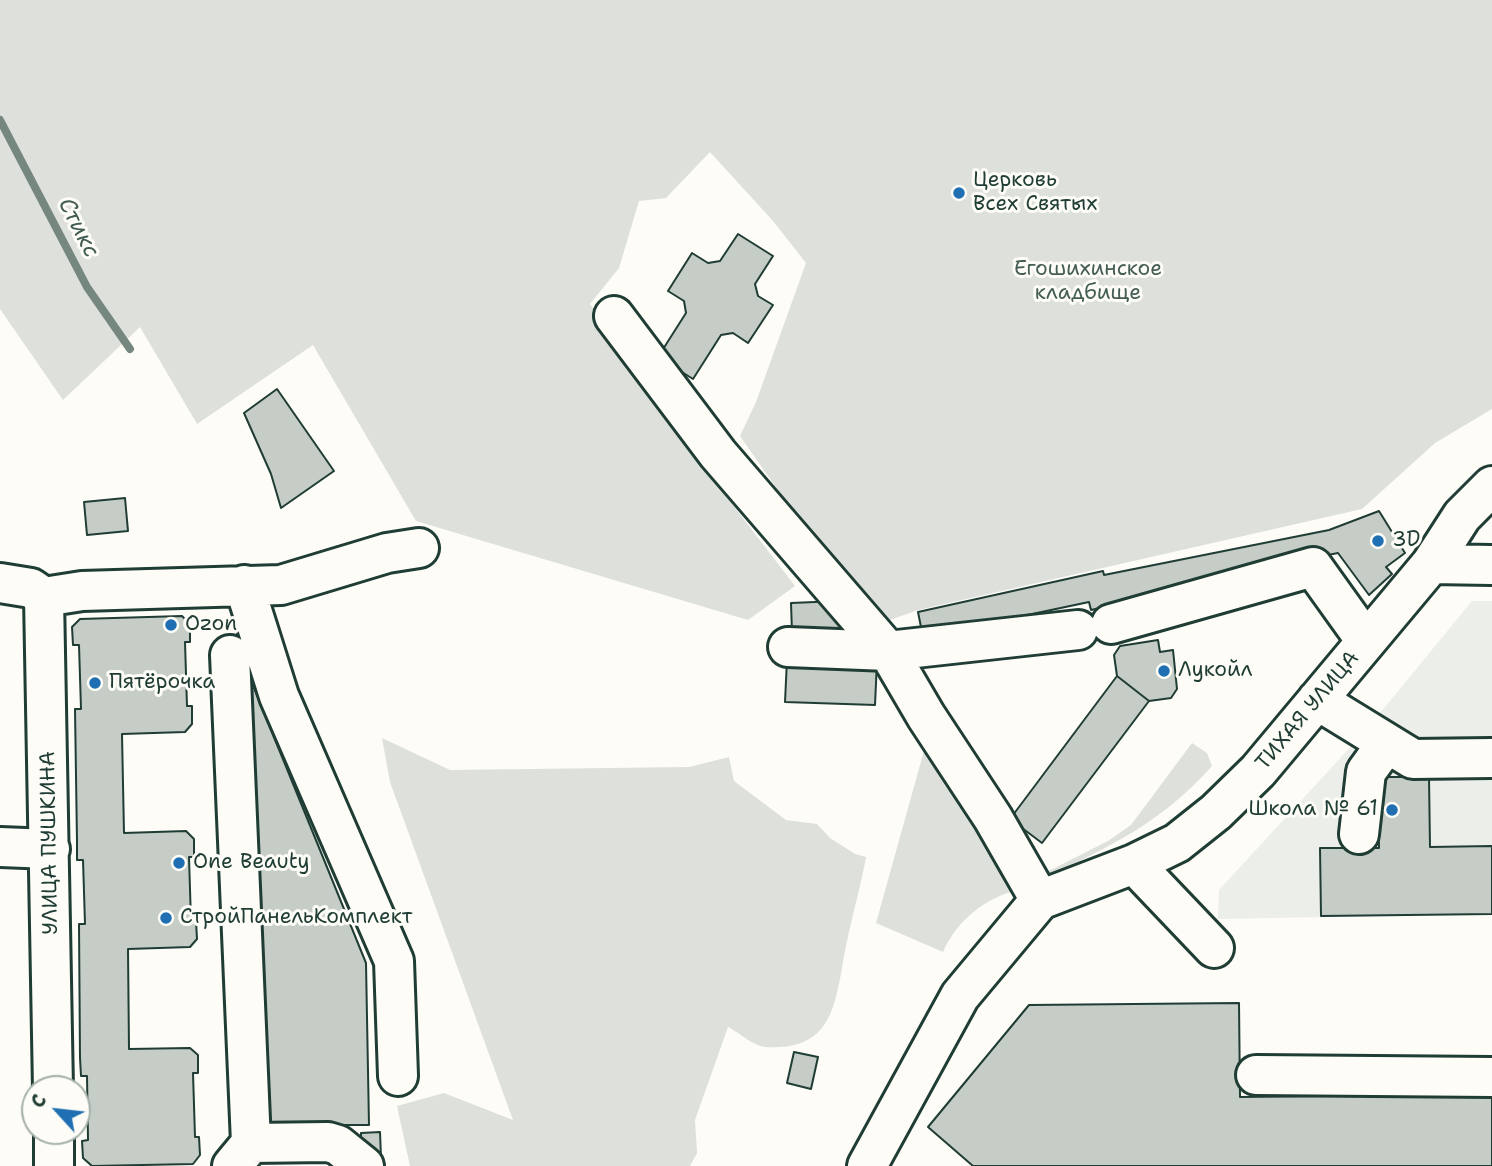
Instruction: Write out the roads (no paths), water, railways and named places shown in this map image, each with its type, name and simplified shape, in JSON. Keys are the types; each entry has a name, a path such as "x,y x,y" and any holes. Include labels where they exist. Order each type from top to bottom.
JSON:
{"street":[{"path":"614,316 718,454 888,651 926,716 999,827 1040,900"},
{"name":"ТИХАЯ УЛИЦА","path":"867,1166 960,996 1040,900 1135,864 1177,843 1216,812 1258,771 1431,564 1462,516 1492,486"},
{"path":"0,583 31,588 44,597 82,591 281,585 387,553 419,548"},
{"path":"1431,564 1492,565"},
{"path":"788,647 888,651 1095,627 1313,567 1366,640"},
{"path":"244,585 279,696 394,961 398,1076"},
{"name":"УЛИЦА ПУШКИНА","path":"44,597 53,1075"},
{"path":"230,655 242,1154 333,1142 365,1166"},
{"path":"1317,700 1413,759 1492,758"},
{"path":"1359,834 1366,772 1387,743"},
{"path":"0,847 50,849"},
{"path":"1135,864 1214,948"},
{"path":"1256,1075 1492,1077"},
{"path":"54,1145 54,1166"}],"waterway":[{"name":"Стикс","path":"0,120 87,287 130,349"}],"place":[{"name":"Церковь Всех Святых","path":"959,193"},
{"name":"3D","path":"1378,541"},
{"name":"Ozon","path":"171,625"},
{"name":"Лукойл","path":"1164,671"},
{"name":"Пятёрочка","path":"95,683"},
{"name":"Школа № 61","path":"1392,810"},
{"name":"One Beauty","path":"179,863"},
{"name":"СтройПанельКомплект","path":"166,918"}],"park label":[{"name":"Егошихинское кладбище","path":"1088,282"}]}
